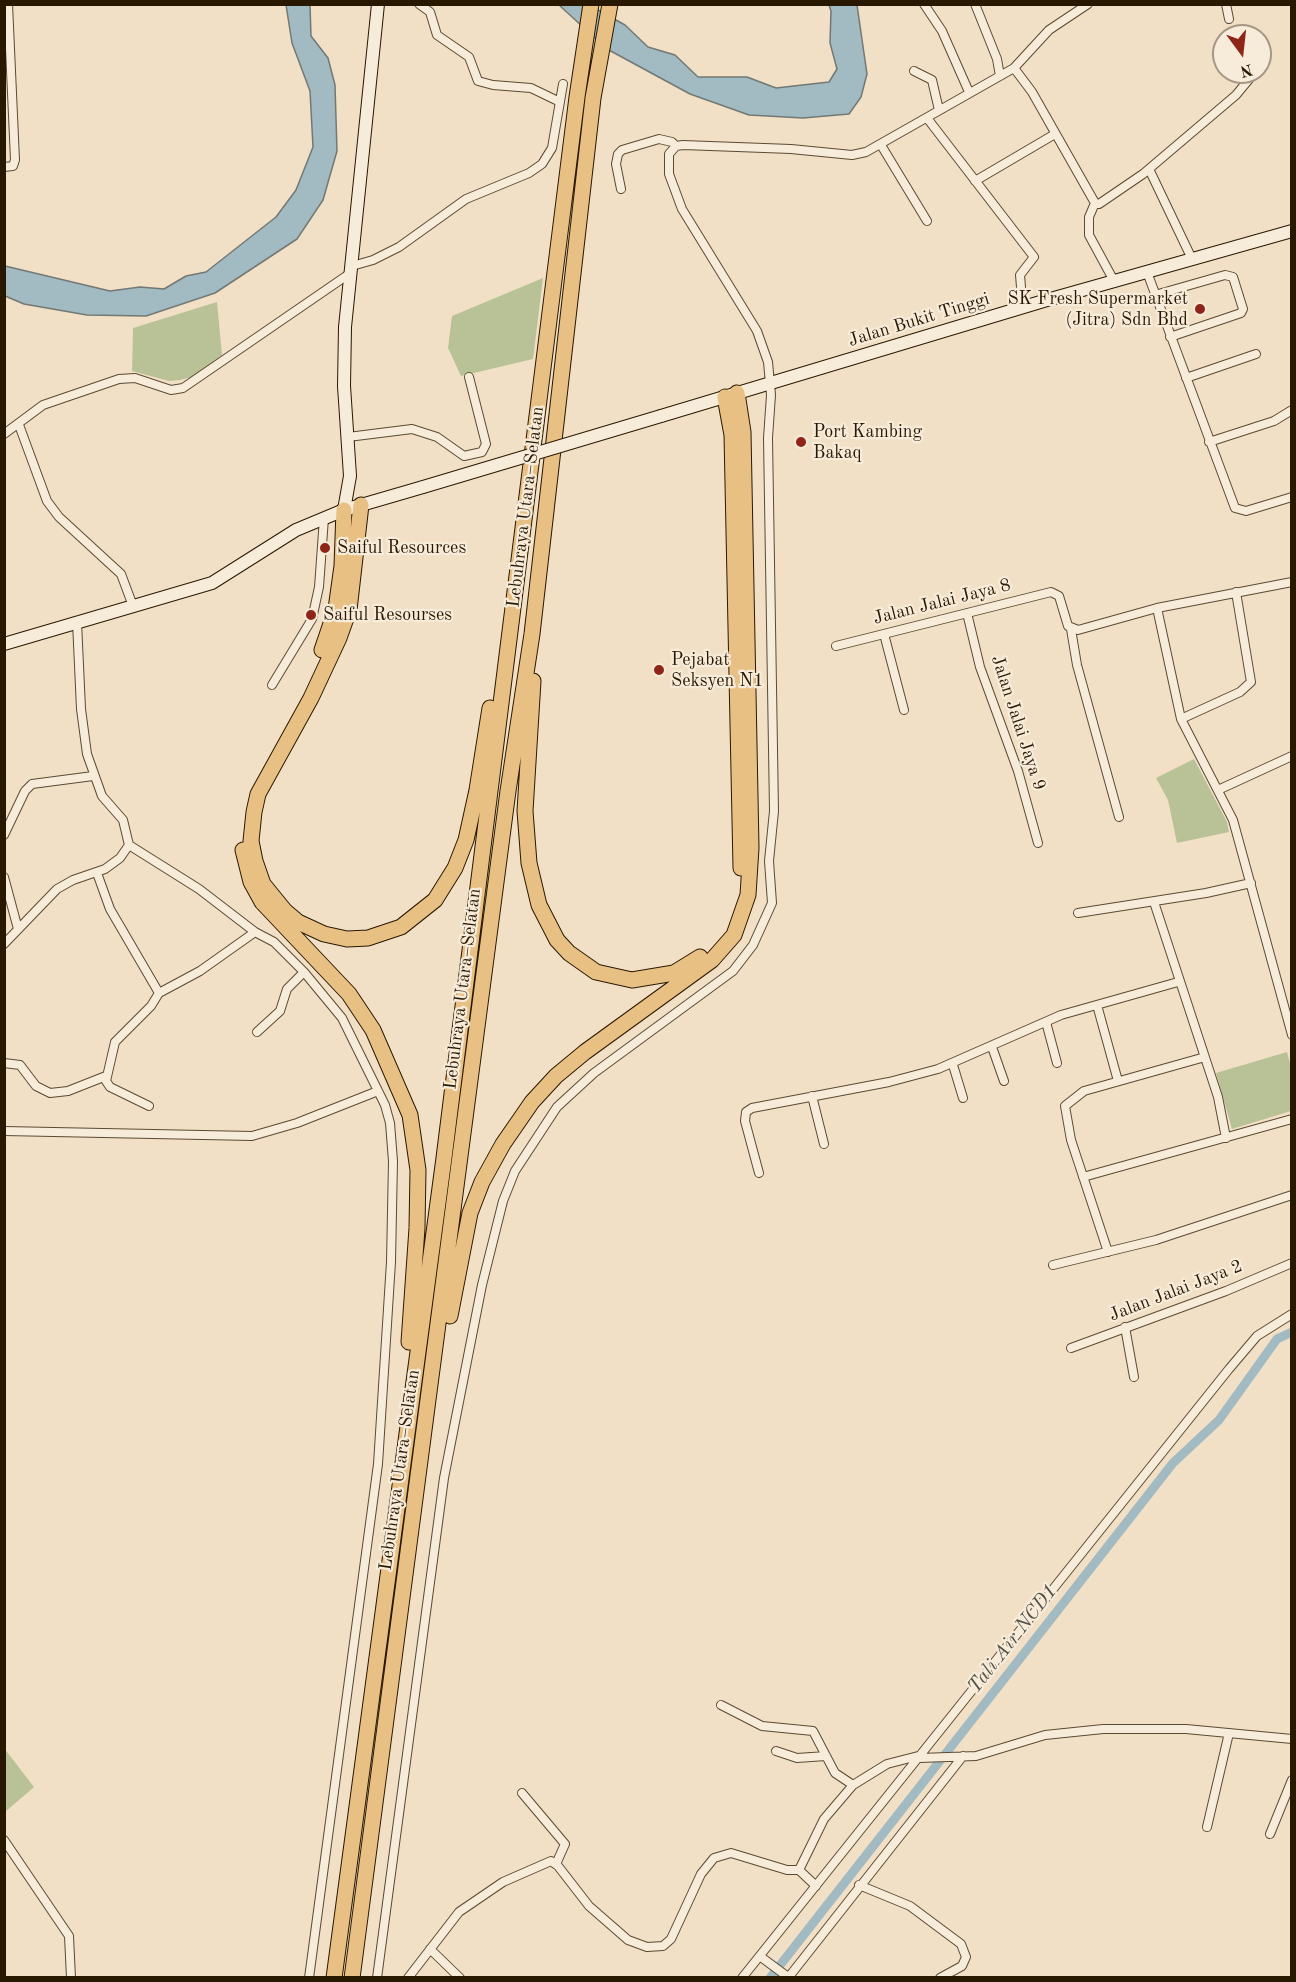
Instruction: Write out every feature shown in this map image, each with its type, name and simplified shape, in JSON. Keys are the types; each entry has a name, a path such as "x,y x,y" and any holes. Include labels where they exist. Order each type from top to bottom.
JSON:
{"highway":[{"name":"Lebuhraya Utara–Selatan","path":"334,1977 444,1158 577,97 591,4"},
{"name":"Lebuhraya Utara–Selatan","path":"352,1977 508,791 531,634 593,98 610,4"},
{"path":"531,634 535,656 525,811 529,863 539,905 557,940 569,953 596,972 632,980 674,973 692,965 722,935 730,922 741,883 731,395"},
{"path":"432,1381 440,1370 470,1213 482,1182 502,1144 532,1102 578,1058 712,960 734,935 748,894 751,848 743,432 731,395"},
{"path":"361,505 349,610 339,638 311,698 258,794 252,827 255,861 263,884 285,911 298,922 324,934 347,939 368,938 401,927 435,900 455,868 466,840 477,790 500,645 520,546"},
{"path":"344,510 342,566 336,609 329,635 303,694 249,796 241,839 251,882 262,902 349,994 387,1057 410,1115 418,1170 409,1343 415,1365"}],"main road":[{"path":"344,510 350,476 344,355 378,4"},
{"name":"Jalan Bukit Tinggi","path":"4,644 212,583 242,566 282,537 344,510 1114,281 1292,231"},
{"path":"350,476 361,505"}],"street":[{"path":"4,167 13,166 15,160 8,56 8,4"},
{"path":"419,4 430,12 437,35 468,57 478,81 493,85 531,88 560,102"},
{"path":"924,4 942,31 969,92"},
{"path":"975,4 997,59 1000,76"},
{"path":"621,189 616,164 618,154 622,150 659,139 672,142 675,146 791,149 858,155 880,145 1014,68 1049,30 1088,4"},
{"path":"1226,4 1229,19"},
{"path":"1014,68 1032,92 1095,203"},
{"path":"914,71 932,80 939,110"},
{"path":"4,434 19,425 35,410 50,402 129,377 171,390 183,388 352,269 399,248 466,199 537,169 552,148 563,84"},
{"path":"1095,203 1102,204 1149,169 1236,95 1245,84"},
{"path":"927,118 1034,257 1020,275 1021,287"},
{"path":"975,181 1055,134"},
{"path":"880,145 927,221"},
{"path":"377,1977 444,1478 477,1304 502,1201 526,1151 557,1107 602,1067 733,970 753,945 772,903 769,861 774,811 768,438 771,383 768,362 759,335 682,209 667,163 669,154 675,146"},
{"path":"1149,169 1192,259"},
{"path":"1095,203 1089,217 1089,235 1114,281"},
{"path":"1147,272 1233,504 1238,510 1246,511 1292,497"},
{"path":"1155,295 1225,275 1233,277 1243,309 1241,313 1170,337"},
{"path":"1186,378 1256,354"},
{"path":"348,437 412,429 432,435 465,456 482,452 486,444 469,377"},
{"path":"1209,442 1274,421 1292,410"},
{"path":"19,425 46,501 121,574 133,606"},
{"path":"272,685 296,650 312,619 319,587 324,518"},
{"path":"1119,817 1077,665 1071,629 1078,630 1157,608 1292,582"},
{"path":"1181,719 1240,692 1251,682 1236,592"},
{"name":"Jalan Jalai Jaya 8","path":"836,646 1056,593 1071,629"},
{"path":"1157,608 1181,719 1233,820 1292,1035"},
{"name":"Jalan Jalai Jaya 9","path":"967,613 980,667 1018,771 1038,843"},
{"path":"77,622 84,741 93,776 102,796 123,820 129,845 199,889 255,932 274,942 304,972 342,1018 389,1118 393,1161 392,1262 378,1464 309,1977"},
{"path":"884,634 904,711"},
{"path":"1218,790 1292,756"},
{"path":"4,836 32,783 93,776"},
{"path":"4,944 65,884 97,873 120,858 129,845"},
{"path":"97,873 110,909 159,993"},
{"path":"4,877 18,929"},
{"path":"1078,913 1154,902 1251,883"},
{"path":"1154,902 1178,982 1218,1097 1226,1138"},
{"path":"149,1107 110,1087 106,1076 115,1042 151,1006 159,993 200,971 255,932"},
{"path":"257,1032 280,1011 287,989 304,972"},
{"path":"759,1173 746,1127 746,1112 758,1106 889,1082 953,1065 1046,1022 1178,982"},
{"path":"1097,1005 1118,1081"},
{"path":"1046,1022 1057,1063"},
{"path":"992,1047 1004,1081"},
{"path":"1108,1252 1069,1132 1065,1106 1084,1091 1205,1057"},
{"path":"4,1063 21,1065 36,1086 50,1093 68,1091 106,1076"},
{"path":"953,1065 963,1098"},
{"path":"4,1131 252,1136 297,1123 378,1091"},
{"path":"812,1096 824,1144"},
{"path":"1083,1177 1292,1119"},
{"path":"1053,1265 1156,1240 1292,1195"},
{"name":"Jalan Jalai Jaya 2","path":"1071,1348 1226,1291 1292,1263"},
{"path":"742,1977 764,1960 816,1886 896,1784 924,1757 1068,1566 1229,1369 1257,1336 1292,1314"},
{"path":"1125,1327 1134,1377"},
{"path":"721,1705 762,1726 813,1731 838,1777 853,1785"},
{"path":"799,1870 824,1819 853,1785 887,1764 924,1757 976,1756 1024,1740 1060,1732 1152,1728 1292,1739"},
{"path":"1207,1827 1228,1733"},
{"path":"776,1750 797,1758 826,1756"},
{"path":"764,1960 786,1976 959,1756"},
{"path":"1270,1834 1292,1780"},
{"path":"522,1793 565,1844 556,1864"},
{"path":"4,1840 69,1936 71,1977"},
{"path":"408,1977 451,1919 495,1887 545,1862 556,1864 586,1902 631,1942 654,1948 663,1946 671,1939 701,1874 717,1856 732,1853 787,1870 799,1870 816,1886"},
{"path":"859,1885 876,1894 910,1906 962,1944 966,1957 962,1966 940,1977"},
{"path":"430,1949 460,1977"}],"green space":[{"path":"543,278 533,359 461,376 448,348 452,316"},
{"path":"217,302 222,355 192,377 180,380 169,381 132,371 133,328"},
{"path":"1194,759 1227,822 1229,832 1177,843 1168,800 1156,778"},
{"path":"1287,1052 1291,1067 1291,1111 1232,1129 1216,1073"},
{"path":"4,1748 34,1787 5,1812 4,1812"}],"water":[{"path":"286,5 310,5 311,36 328,58 335,85 337,151 323,200 297,239 215,293 146,316 87,315 24,304 5,296 5,266 110,291 140,287 164,289 186,276 206,272 276,217 296,190 313,147 310,91 292,43"},
{"path":"559,5 589,5 625,25 648,47 675,55 698,77 747,77 776,88 829,82 837,69 830,43 831,11 829,5 857,5 867,74 861,97 849,114 803,118 749,115 690,94 607,49"}],"waterway":[{"name":"Tali Air NCD1","path":"770,1978 1173,1463 1219,1420 1277,1339 1292,1332"}],"place":[{"name":"SK Fresh Supermarket (Jitra) Sdn Bhd","path":"1200,309"},
{"name":"Port Kambing Bakaq","path":"801,442"},
{"name":"Saiful Resources","path":"325,548"},
{"name":"Saiful Resourses","path":"311,615"},
{"name":"Pejabat Seksyen N1","path":"659,670"}]}
